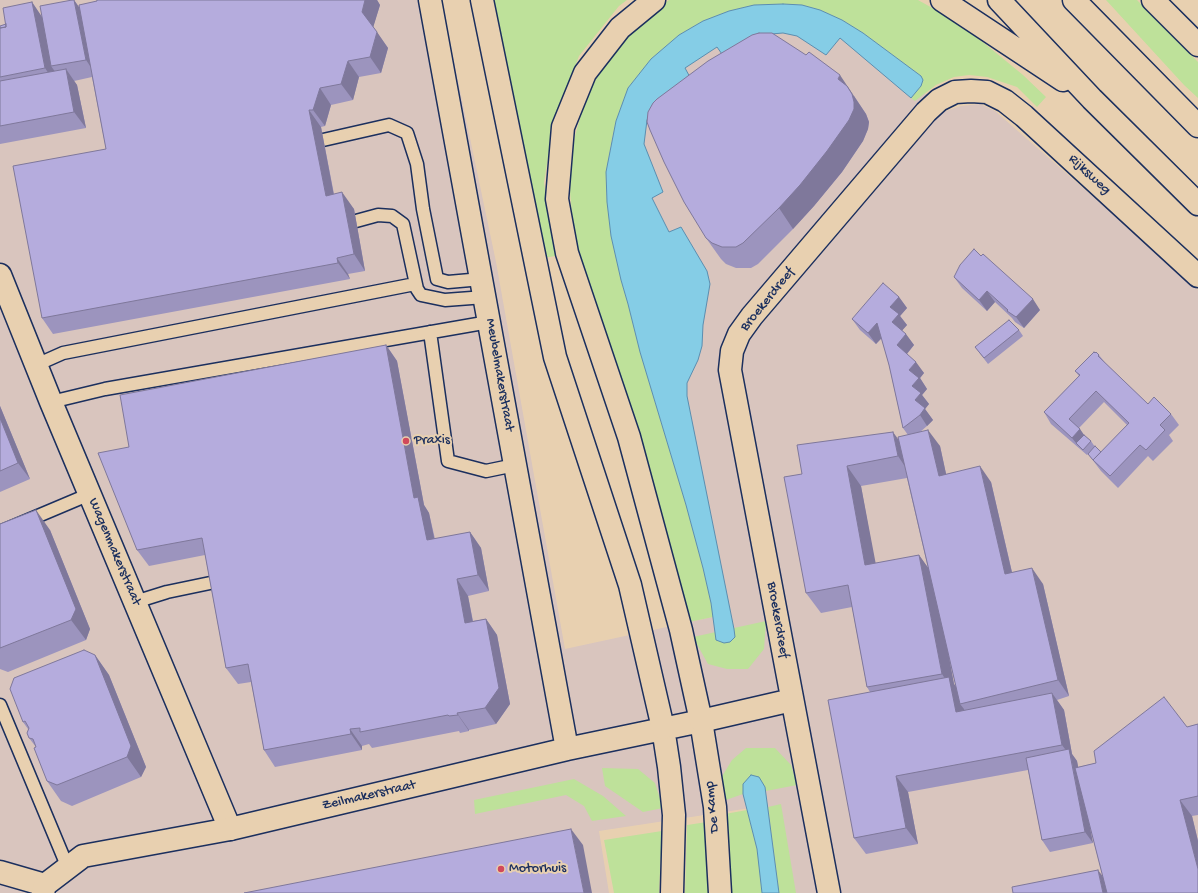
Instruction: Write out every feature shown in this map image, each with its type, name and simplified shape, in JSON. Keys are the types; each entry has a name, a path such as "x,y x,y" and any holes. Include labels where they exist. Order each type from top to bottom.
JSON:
{"street":[{"name":"Meubelmakerstraat","path":"430,0 567,749"},
{"path":"482,0 555,357 630,585 663,728 674,815 672,893"},
{"name":"De Kamp","path":"654,0 620,28 586,73 562,127 557,199 567,253 629,437 681,630 701,721 714,807 720,893"},
{"path":"942,0 1092,99"},
{"path":"999,0 1092,99 1198,204"},
{"path":"1074,0 1198,126"},
{"path":"1153,0 1198,45"},
{"name":"Rijksweg","path":"971,91 987,92 1005,101 1024,116 1198,276"},
{"name":"Broekerdreef","path":"829,893 730,370 732,351 739,334 752,316 926,112 939,100 955,92 971,91"},
{"name":"Wagenmakerstraat","path":"0,275 51,402 230,829"},
{"path":"701,721 792,700"},
{"name":"Zeilmakerstraat","path":"44,889 83,856 230,829 567,749 701,721"},
{"path":"0,872 44,889"}],"lane":[{"path":"323,140 389,125 407,133 417,164 423,209 437,279 483,288"},
{"path":"356,221 378,215 392,216 403,224 415,284 421,295 445,300 483,288"},
{"path":"36,365 63,352 415,284"},
{"path":"51,402 105,389 489,322"},
{"path":"430,332 448,461 486,471 515,465"},
{"path":"0,532 90,494"},
{"path":"135,602 167,592 215,582"},
{"path":"0,705 68,868"}],"shaded area":[{"path":"0,0 439,0 445,19 496,262 565,649 722,615 640,256 639,101 732,26 829,21 914,84 946,111 961,106 980,104 995,111 1198,290 1198,893 769,893 757,807 599,831 609,893 0,893"}],"green space":[{"path":"487,0 627,0 619,6 579,56 553,125 544,183 556,256 542,258"},
{"path":"669,0 918,0 952,19 984,43 1023,75 1046,97 1037,107 1017,87 987,77 969,75 954,77 936,85 915,101 911,98 921,86 921,76 863,33 842,20 820,10 802,5 783,4 754,5 729,11 703,21 679,35 651,59 628,88 616,121 612,139 606,172 607,202 611,236 621,280 640,352 686,505 711,603 713,617 689,622 579,260 574,236 570,192 571,163 575,136 582,111 592,86 605,64 622,41 643,20"},
{"path":"1106,0 1137,0 1198,62 1198,98 1184,85"},
{"path":"766,621 764,649 748,669 727,669 708,664 693,637"},
{"path":"746,748 775,748 791,765 797,785 766,791 765,787 743,784 743,794 723,801 721,778 732,760"},
{"path":"602,768 638,769 655,783 663,808 643,812 605,786"},
{"path":"574,779 603,796 626,816 592,821 584,806 566,795 475,814 474,800"},
{"path":"781,804 796,893 779,893 768,807"},
{"path":"747,810 757,849 762,893 729,893 725,814"},
{"path":"707,822 711,893 685,893 687,825"},
{"path":"662,831 659,893 614,893 604,840"}],"water":[{"path":"754,5 802,5 820,10 842,20 863,33 921,76 923,80 921,86 911,98 840,38 826,55 797,36 783,33 771,34 724,57 717,47 685,68 691,79 653,108 647,120 644,144 663,192 652,198 669,232 681,227 707,271 710,284 703,325 702,346 698,360 687,383 687,396 734,629 735,637 730,642 724,643 716,640 711,603 703,568 686,505 640,352 621,280 611,236 607,202 606,172 616,121 628,88 651,59 679,35 703,21 729,11"},
{"path":"751,775 759,777 765,787 779,893 762,893 757,849 743,794 743,784"}],"building":[{"path":"74,0 86,60 51,66 40,6"},
{"path":"97,0 365,0 362,12 377,32 370,57 348,61 341,84 320,88 313,110 309,110 326,196 342,192 354,254 337,258 338,263 42,318 13,166 106,149 79,5"},
{"path":"32,2 45,68 0,77 0,28 6,27 3,8"},
{"path":"6,24 6,27 0,28 0,26"},
{"path":"759,33 772,33 806,55 809,52 840,75 838,79 847,86 852,94 854,109 849,120 827,151 800,185 779,208 743,243 736,247 722,247 712,243 706,238 684,202 650,130 647,122 648,112 657,99 708,61 752,35"},
{"path":"66,69 74,112 0,126 0,81"},
{"path":"974,249 981,256 983,254 1033,299 1016,317 1007,311 1008,310 987,291 979,300 954,277 960,265"},
{"path":"883,283 899,297 890,307 899,314 892,322 906,334 897,345 916,362 909,370 919,378 912,386 921,393 915,400 925,408 920,415 903,428 889,365 877,323 868,333 852,319"},
{"path":"1009,320 1019,330 984,358 975,347"},
{"path":"386,345 414,498 418,497 427,540 470,532 478,575 457,579 465,623 486,619 499,688 485,708 457,713 458,715 448,715 360,732 360,728 350,729 351,734 264,750 248,664 226,668 202,538 137,550 98,453 129,447 120,395"},
{"path":"1094,352 1096,352 1099,355 1098,356 1148,404 1154,397 1171,414 1160,425 1165,430 1146,450 1140,445 1110,476 1093,460 1129,423 1096,391 1069,419 1080,429 1072,438 1044,412 1080,375 1075,371"},
{"path":"0,418 18,463 0,471"},
{"path":"928,430 939,476 980,466 1005,574 1032,568 1058,680 960,704 898,437"},
{"path":"893,432 898,456 847,466 865,565 919,555 942,674 867,687 848,585 806,593 784,477 802,474 797,445"},
{"path":"1084,435 1091,441 1083,450 1076,443"},
{"path":"1095,446 1101,452 1093,460 1088,454"},
{"path":"36,510 76,609 71,620 0,648 0,524"},
{"path":"84,650 95,655 131,746 127,757 57,785 47,781 34,748 36,747 33,739 29,738 27,733 29,728 25,721 23,722 10,689 14,678"},
{"path":"949,677 956,712 1052,693 1062,745 896,776 906,828 854,838 828,700"},
{"path":"1164,697 1187,727 1198,724 1198,796 1180,800 1198,869 1198,893 1107,893 1075,768 1096,763 1094,751"},
{"path":"1069,749 1085,832 1042,840 1026,758"},
{"path":"571,829 584,893 244,893"},
{"path":"1098,870 1103,893 1013,893 1012,887"}],"place":[{"name":"Praxis","path":"406,441"},
{"name":"Motorhuis","path":"501,869"}]}
